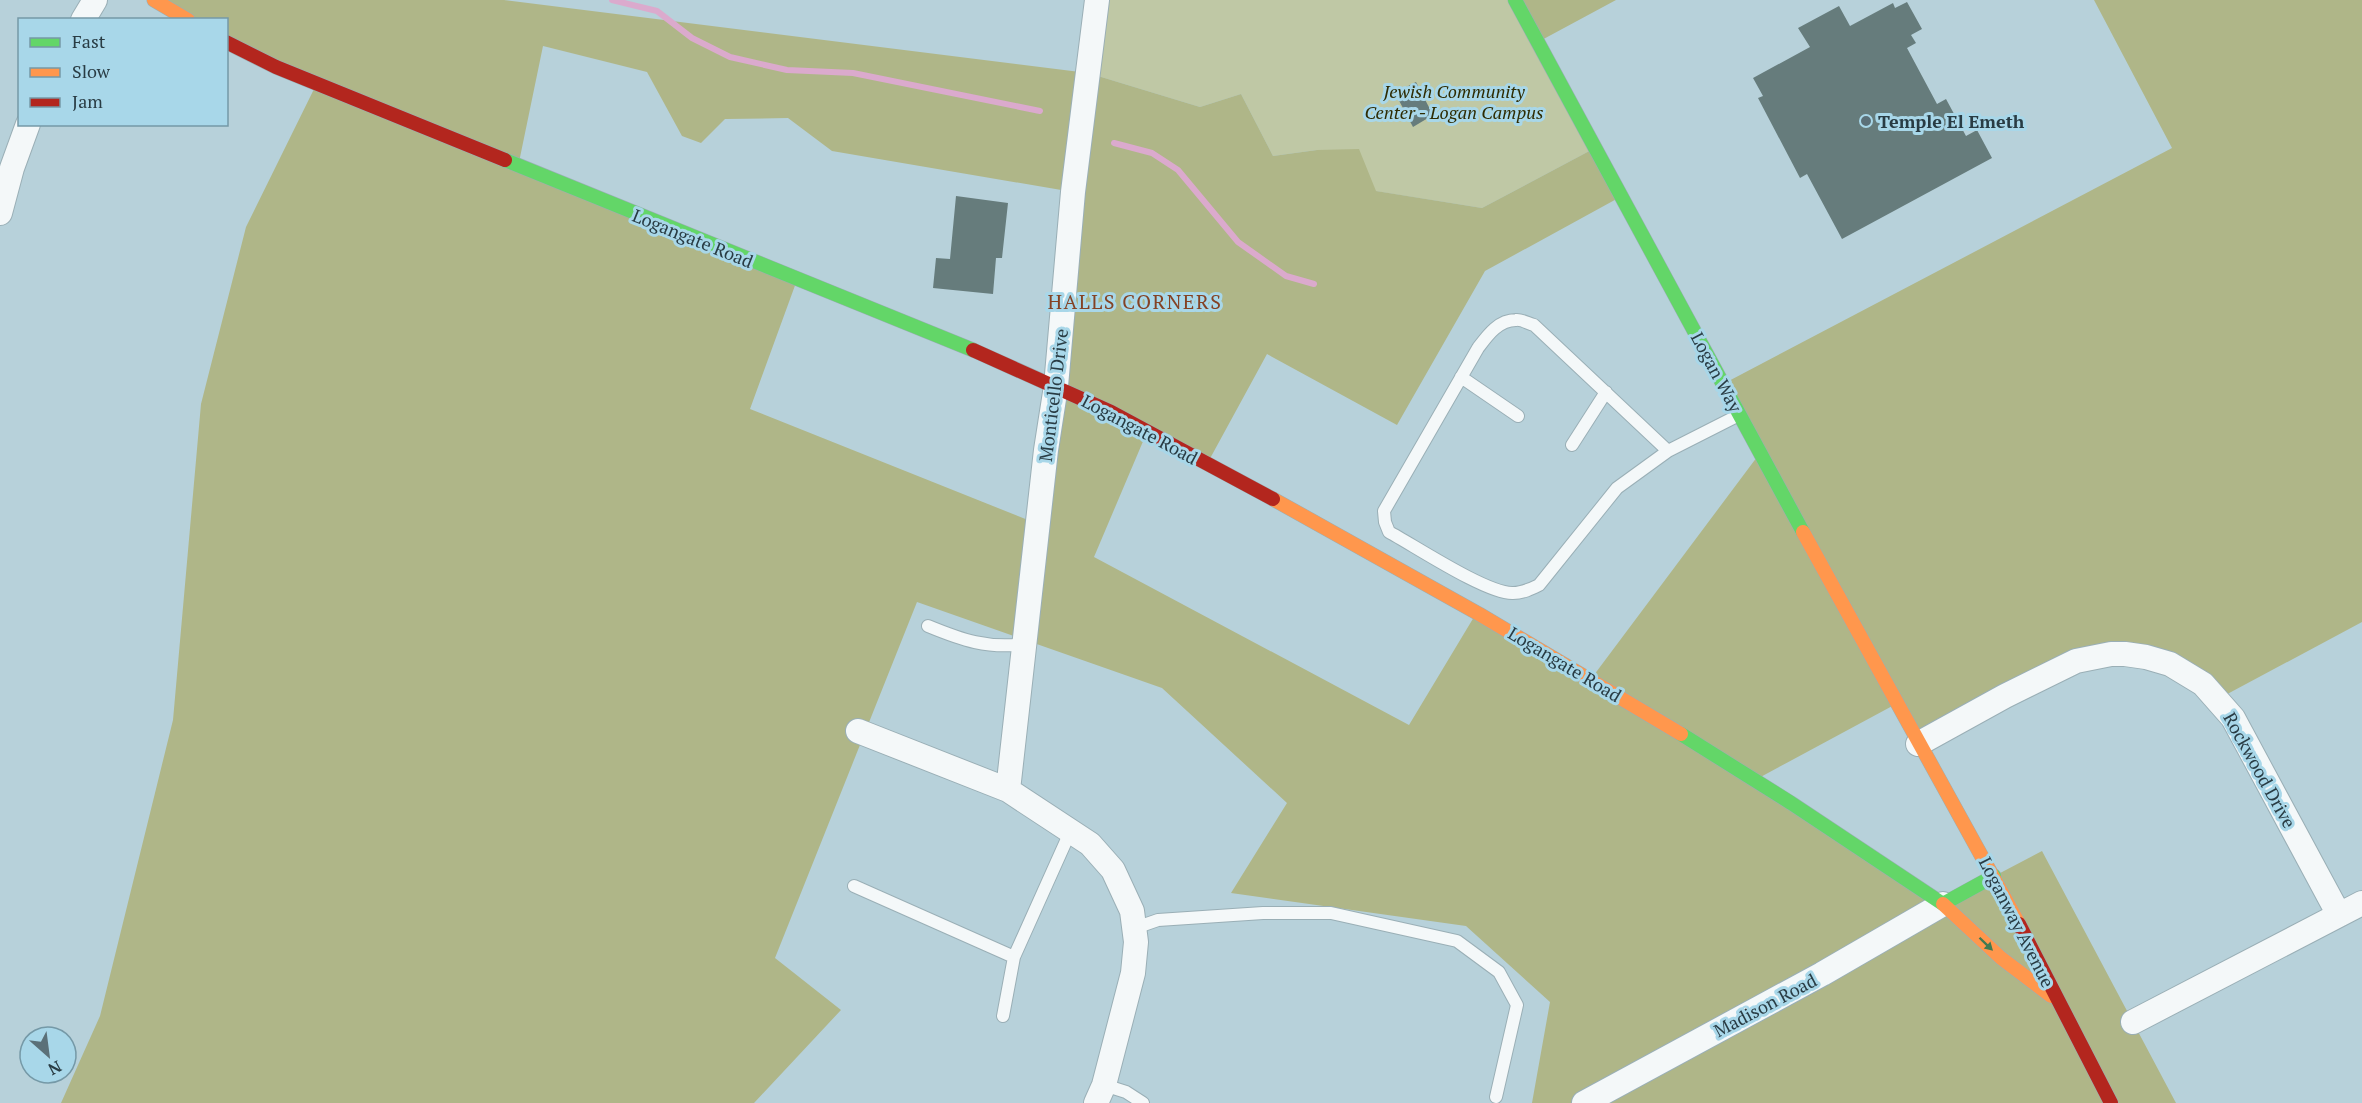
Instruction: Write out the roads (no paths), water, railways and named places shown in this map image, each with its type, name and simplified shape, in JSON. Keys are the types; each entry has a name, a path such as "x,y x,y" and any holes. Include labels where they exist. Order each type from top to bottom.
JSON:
{"street":[{"path":"84,18 95,0"},
{"path":"154,0 185,18"},
{"name":"Monticello Drive","path":"1008,790 1046,450 1056,386 1073,192 1097,0"},
{"name":"Logan Way","path":"1515,0 1918,744"},
{"name":"Logangate Road","path":"228,43 276,68 996,359 1111,412 1527,640 1671,728 1875,857 1943,904 2001,958 2058,1002"},
{"path":"0,213 12,168 27,126"},
{"name":"Rockwood Drive","path":"1918,744 2050,672 2076,661 2111,654 2125,654 2170,664 2203,684 2233,718 2339,915"},
{"path":"858,731 1008,790 1090,843 1113,870 1128,898 1136,928 1133,973 1100,1094"},
{"name":"Loganway Avenue","path":"1918,744 1994,876 2111,1103"},
{"path":"1943,904 1994,876"},
{"path":"2133,1022 2362,903"},
{"name":"Madison Road","path":"1584,1103 1822,974 1943,904"}],"lane":[{"path":"1668,451 1534,325 1516,319 1492,330 1478,348 1384,511 1384,522 1389,532 1491,589 1511,593 1526,591 1539,585 1617,488 1668,451 1740,415"},
{"path":"1461,377 1518,416"},
{"path":"1572,445 1606,392"},
{"path":"1397,567 1412,544"},
{"path":"928,626 966,642 988,645 1024,644"},
{"path":"1003,1016 1014,957 1071,830"},
{"path":"854,886 1014,957"},
{"path":"1136,928 1158,920 1263,913 1331,913 1457,941 1498,972 1517,1005 1496,1097"},
{"path":"1100,1094 1126,1092 1143,1103"}],"waterway":[{"path":"612,0 657,11 692,38 730,57 787,70 853,73 1040,111"},
{"path":"1114,143 1152,153 1178,170 1238,242 1286,276 1314,284"}],"place":[{"name":"Temple El Emeth","path":"1866,121"}],"district":[{"name":"HALLS CORNERS","path":"1135,301"}],"park label":[{"name":"Jewish Community Center - Logan Campus","path":"1454,101"}]}
